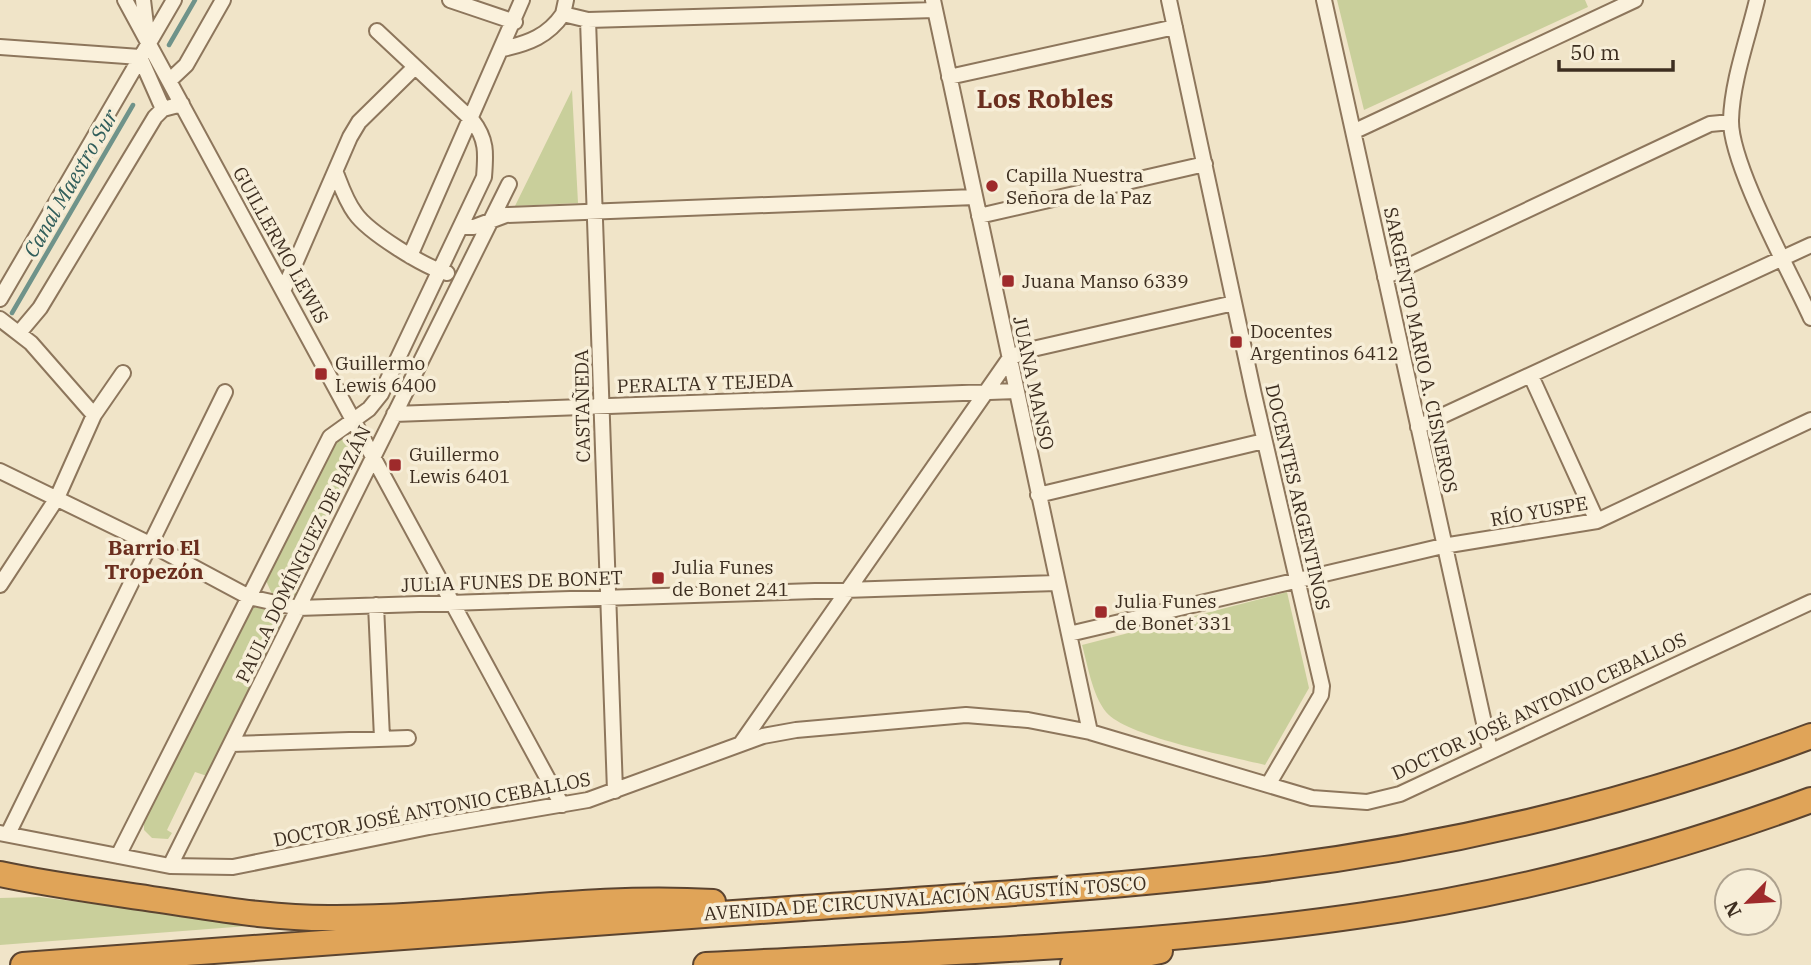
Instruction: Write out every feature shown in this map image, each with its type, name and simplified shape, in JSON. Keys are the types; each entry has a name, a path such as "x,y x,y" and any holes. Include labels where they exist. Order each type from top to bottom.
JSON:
{"highway":[{"name":"AVENIDA DE CIRCUNVALACIÓN AGUSTÍN TOSCO","path":"23,965 1175,879 1359,855 1471,835 1593,806 1727,766 1811,736"},
{"path":"706,965 1099,943 1266,928 1366,915 1509,889 1692,841 1811,800"},
{"path":"0,874 67,888 236,913 294,918 408,915 648,898 804,907"},
{"path":"0,889 67,888"},
{"path":"1073,965 1102,963 1266,928"}],"street":[{"name":"GUILLERMO LEWIS","path":"125,0 355,419 562,805"},
{"path":"143,0 148,42"},
{"path":"0,299 174,0"},
{"path":"169,81 186,65 223,0"},
{"path":"450,0 515,22"},
{"path":"410,256 515,22 522,0"},
{"name":"DOCENTES ARGENTINOS","path":"1169,0 1264,441 1322,686 1321,695 1268,785"},
{"name":"SARGENTO MARIO A. CISNEROS","path":"1324,0 1490,750"},
{"path":"1355,131 1635,0"},
{"path":"1757,0 1731,122 1745,175 1811,318"},
{"path":"503,49 545,34 565,7 588,20 934,5"},
{"name":"JUANA MANSO","path":"934,5 1090,732"},
{"name":"CASTAÑEDA","path":"588,20 597,213 615,791"},
{"path":"949,77 1175,27"},
{"path":"377,31 472,120"},
{"path":"0,47 140,57"},
{"path":"140,57 163,109"},
{"path":"284,289 359,122 415,66"},
{"path":"19,334 40,308 155,117 163,109 182,104"},
{"name":"PAULA DOMÍNGUEZ DE BAZÁN","path":"118,856 330,437 369,408 392,376 484,177 484,135 472,120"},
{"path":"1385,277 1710,124 1731,122"},
{"path":"979,216 1205,164"},
{"path":"336,173 347,200 361,221 410,256 440,271 461,277"},
{"name":"PAULA DOMÍNGUEZ DE BAZÁN","path":"170,866 509,184"},
{"path":"463,227 474,227 492,218 506,215 975,197"},
{"path":"1418,427 1811,245"},
{"path":"742,742 983,392 1009,359 1024,351 1234,303"},
{"path":"0,319 19,334 94,415"},
{"path":"0,584 57,498 94,415 124,373"},
{"path":"1531,376 1597,521"},
{"name":"PERALTA Y TEJEDA","path":"394,414 1016,391"},
{"path":"4,834 152,545 225,392"},
{"name":"RÍO YUSPE","path":"1298,581 1443,546 1597,521 1811,420"},
{"path":"1038,495 1264,441"},
{"name":"JULIA FUNES DE BONET","path":"0,471 152,545 249,597 298,608 453,600 1057,583"},
{"path":"1069,634 1298,581"},
{"name":"DOCTOR JOSÉ ANTONIO CEBALLOS","path":"4,834 170,866 213,869 253,865 429,827 562,805 615,791 742,742 796,730 966,715 1028,720 1090,732 1332,802 1367,802 1400,794 1811,602"},
{"path":"376,605 382,738"},
{"path":"230,744 408,738"}],"green space":[{"path":"1337,0 1585,0 1588,7 1364,110"},
{"path":"572,90 578,203 515,206"},
{"path":"339,437 347,440 353,463 294,583 299,587 295,597 287,599 272,594 263,574"},
{"path":"1287,592 1309,688 1265,765 1135,730 1117,721 1101,705 1082,645"},
{"path":"256,605 283,611 284,621 207,776 195,772 167,830 172,833 168,839 152,838 144,830 144,821 246,614"},
{"path":"39,897 248,926 0,945 0,898"}],"waterway":[{"name":"Canal Maestro Sur","path":"169,45 195,0"},
{"name":"Canal Maestro Sur","path":"12,313 133,105"}],"place":[{"name":"Capilla Nuestra Señora de la Paz","path":"992,186"},
{"name":"Juana Manso 6339","path":"1008,281"},
{"name":"Docentes Argentinos 6412","path":"1236,342"},
{"name":"Guillermo Lewis 6400","path":"321,374"},
{"name":"Guillermo Lewis 6401","path":"395,465"},
{"name":"Julia Funes de Bonet 241","path":"658,578"},
{"name":"Julia Funes de Bonet 331","path":"1101,612"}],"district":[{"name":"Los Robles","path":"1045,98"},
{"name":"Barrio El Tropezón","path":"154,559"}]}
